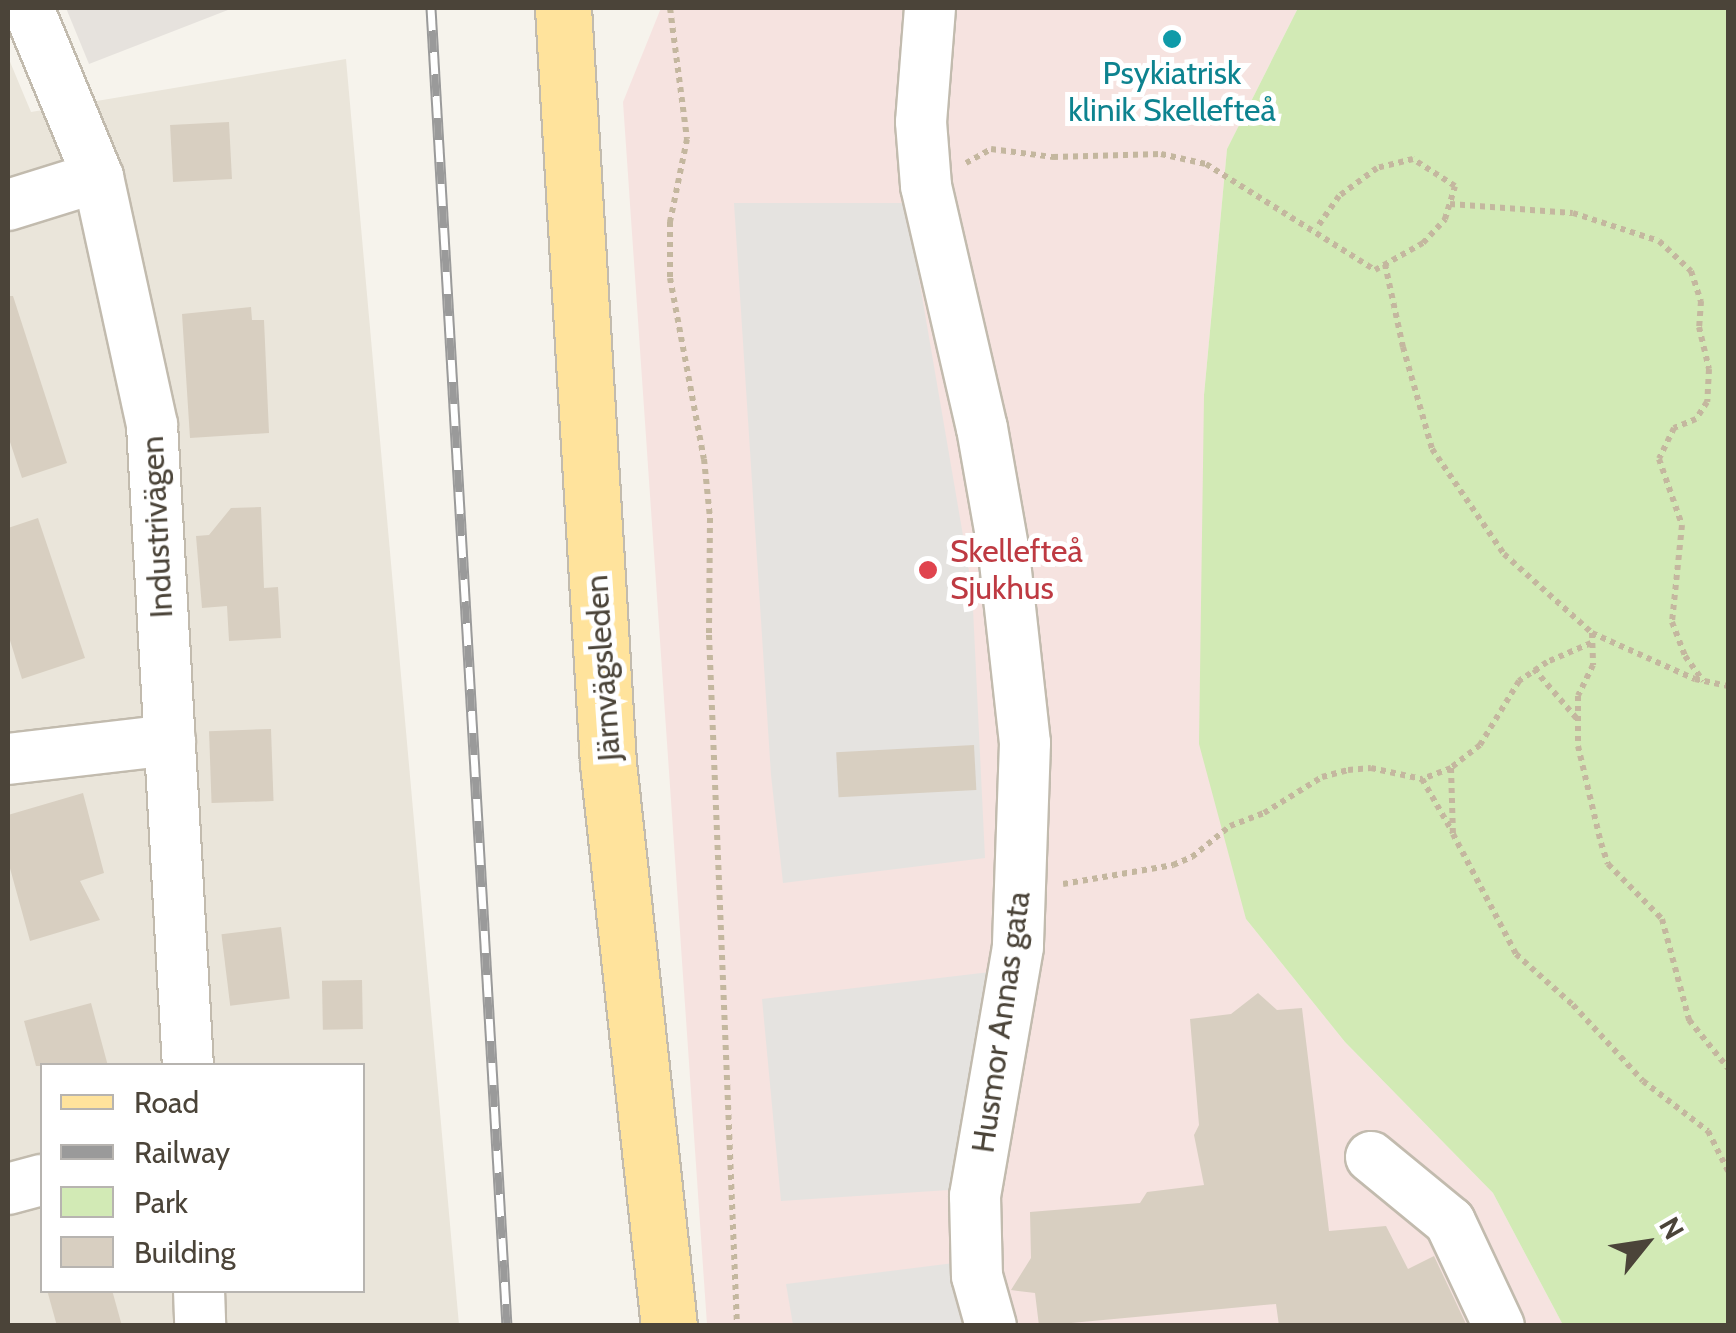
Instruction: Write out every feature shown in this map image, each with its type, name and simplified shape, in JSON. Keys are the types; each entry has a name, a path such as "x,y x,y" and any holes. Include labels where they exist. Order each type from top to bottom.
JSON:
{"main road":[{"name":"Järnvägsleden","path":"564,8 608,763 668,1326"}],"street":[{"name":"Industrivägen","path":"28,8 98,177 152,425 188,1063"},
{"name":"Husmor Annas gata","path":"930,8 921,122 926,186 982,428 1004,553 1025,743 1018,947 975,1196 977,1276 991,1326"},
{"path":"8,205 98,177"},
{"path":"8,759 170,740"},
{"path":"1372,1156 1450,1222 1498,1326"},
{"path":"8,1189 40,1181"},
{"path":"199,1293 200,1326"}],"path":[{"path":"670,8 687,139 670,222 670,278 704,459 710,518 709,635 737,1326"},
{"path":"926,186 991,149 1053,157 1161,154 1206,164 1316,229 1375,270 1423,243 1444,220 1455,186 1413,159 1376,168 1339,196 1316,229"},
{"path":"1450,204 1573,214 1659,240 1691,271 1700,301 1698,327 1708,369 1707,402 1696,419 1674,428 1659,459 1682,525 1672,622 1685,656 1703,681"},
{"path":"1385,264 1432,449 1504,554 1592,633 1703,681 1728,686"},
{"path":"1592,633 1593,665 1578,696 1578,720 1588,799 1608,864 1662,919 1690,1020 1728,1068"},
{"path":"1021,890 1173,864 1192,856 1230,826 1264,813 1322,778 1348,770 1371,768 1422,779 1452,768 1480,745 1513,690 1534,669 1592,643"},
{"path":"1534,669 1578,720"},
{"path":"1452,768 1454,834"},
{"path":"1422,779 1516,954 1573,1005 1633,1072 1708,1131 1728,1171"}],"shaded area":[{"path":"66,8 233,8 89,64"},
{"name":"Skellefteå Sjukhus","path":"661,8 1298,8 1227,149 1204,395 1246,919 1345,1042 1493,1193 1563,1325 707,1325 623,102"},
{"path":"8,57 31,112 346,59 459,1325 8,1325"},
{"path":"734,203 906,203 972,588 985,858 783,883 771,775"},
{"path":"990,972 949,1190 781,1201 762,999"},
{"path":"954,1263 968,1325 793,1325 786,1284"}],"green space":[{"path":"1298,8 1728,8 1728,1325 1563,1325 1493,1193 1345,1042 1246,919 1199,744 1204,395 1227,149"}],"building":[{"path":"229,122 232,179 173,182 170,125"},
{"path":"8,296 13,296 67,463 22,478 8,436"},
{"path":"251,307 252,320 264,320 269,433 190,438 182,314"},
{"path":"261,507 264,588 278,587 281,638 229,641 227,606 202,608 196,536 209,535 231,508"},
{"path":"38,518 85,658 22,679 8,634 8,528"},
{"path":"271,729 274,801 212,803 209,731"},
{"path":"974,745 976,790 839,797 836,752"},
{"path":"83,793 104,873 80,881 100,920 30,941 8,861 8,815"},
{"path":"281,927 290,998 230,1006 221,934"},
{"path":"362,980 363,1029 323,1030 322,981"},
{"path":"1258,993 1277,1010 1302,1008 1329,1231 1386,1226 1408,1269 1434,1256 1467,1326 1279,1326 1276,1304 1039,1326 1035,1293 1011,1290 1031,1258 1030,1212 1140,1203 1147,1192 1204,1185 1194,1135 1199,1125 1190,1019 1231,1014"},
{"path":"91,1003 107,1063 36,1066 24,1021"},
{"path":"48,1293 113,1293 122,1326 57,1326"}],"railway":[{"path":"431,8 507,1326"}],"place":[{"name":"Psykiatrisk klinik Skellefteå","path":"1172,39"},
{"name":"Skellefteå Sjukhus","path":"928,570"}]}
